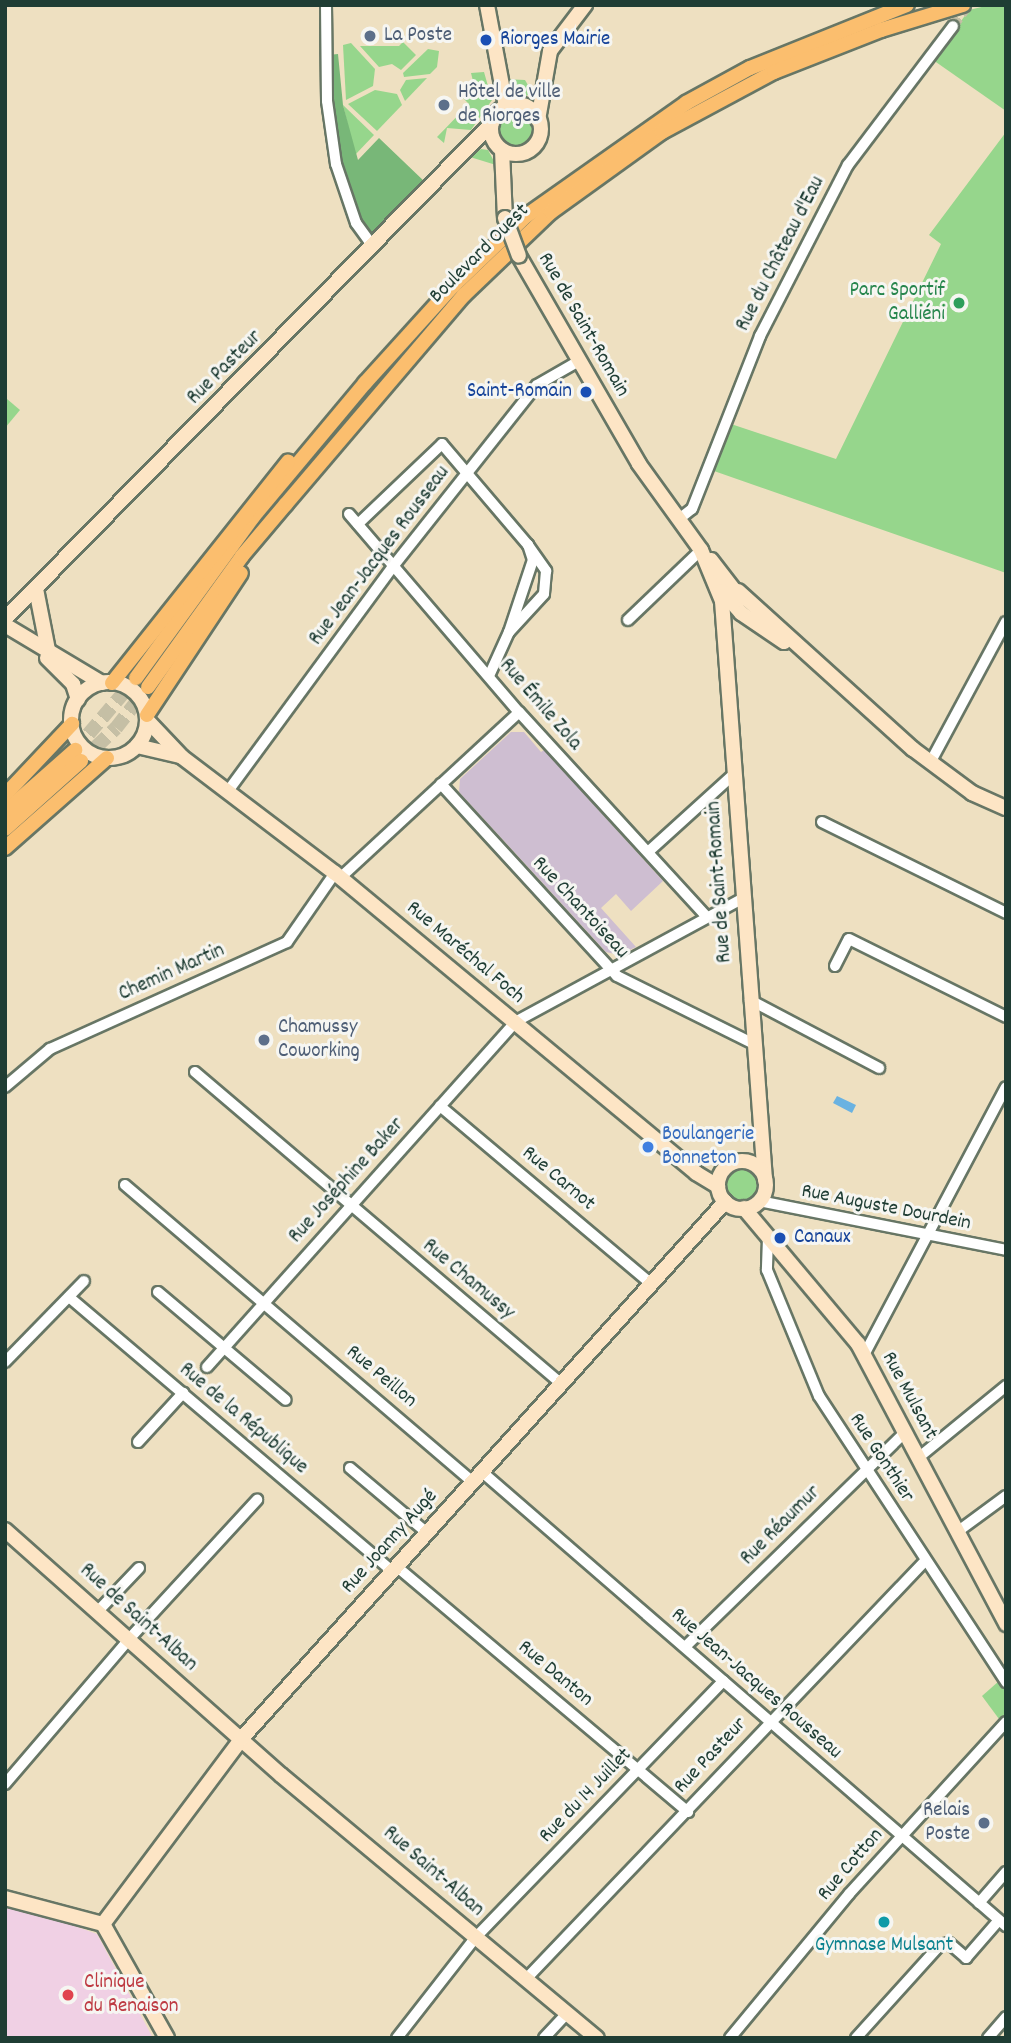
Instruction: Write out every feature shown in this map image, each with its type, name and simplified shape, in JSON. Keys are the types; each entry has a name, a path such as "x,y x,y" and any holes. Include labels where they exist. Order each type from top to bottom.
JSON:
{"main road":[{"name":"Boulevard Ouest","path":"907,5 750,68 646,127 517,224 365,383 253,517 142,683 242,556 464,295 551,212 662,132 774,72 881,30 963,5"},
{"path":"107,683 245,510 365,383"},
{"path":"147,717 286,504"},
{"path":"5,795 72,724"},
{"path":"5,811 78,755 5,829"},
{"path":"5,848 107,758"}],"street":[{"path":"326,5 327,101 336,164 356,223 373,246"},
{"path":"487,5 506,107"},
{"path":"503,180 519,154 537,142 542,81 555,41 584,5"},
{"name":"Rue du Château d'Eau","path":"679,519 692,509 760,336 848,165 953,26"},
{"path":"522,106 542,81"},
{"path":"498,146 492,123 506,107 522,106 538,120"},
{"name":"Rue Pasteur","path":"5,619 492,123"},
{"path":"471,143 498,146 519,154"},
{"name":"Rue de Saint-Romain","path":"498,146 505,218 519,256 639,464 738,604"},
{"name":"Rue Jean-Jacques Rousseau","path":"228,791 395,565 537,385 579,361"},
{"path":"358,524 442,444 528,545 546,571 547,581 537,603 509,632"},
{"name":"Rue Émile Zola","path":"349,514 519,712 708,917"},
{"path":"489,676 509,632 533,560 528,545"},
{"path":"628,620 701,550"},
{"name":"Rue de Saint-Romain","path":"701,550 715,581 738,604"},
{"path":"36,589 48,650"},
{"path":"738,604 819,665 930,763 1002,807"},
{"name":"Rue de Saint-Romain","path":"738,604 724,631 765,1180"},
{"path":"930,763 1006,622"},
{"path":"11,628 107,683 136,694 147,717 137,746 107,758 81,746 72,724 78,699 73,684 11,628"},
{"path":"78,699 107,683"},
{"name":"Chemin Martin","path":"5,1087 50,1049 287,942 338,876 519,712"},
{"name":"Rue Maréchal Foch","path":"147,717 182,757 338,876 718,1186"},
{"name":"Rue Maréchal Foch","path":"137,746 182,757"},
{"path":"648,852 733,775"},
{"name":"Rue Chantoiseau","path":"441,784 610,970 754,1044"},
{"path":"822,822 1006,914"},
{"name":"Rue Joséphine Baker","path":"207,1367 515,1022 743,898"},
{"path":"835,966 849,939 1006,1017"},
{"path":"750,1000 879,1068"},
{"name":"Rue Chamussy","path":"195,1072 561,1384"},
{"path":"864,1355 1006,1087"},
{"name":"Rue Carnot","path":"440,1106 650,1283"},
{"name":"Rue de Saint-Romain","path":"747,1162 758,1150 761,1130"},
{"path":"747,1162 757,1166 765,1180 759,1201 744,1209 725,1202 718,1186 728,1165 747,1162"},
{"name":"Rue Peillon","path":"125,1185 477,1476"},
{"name":"Rue Auguste Dourdein","path":"759,1201 1006,1250"},
{"name":"Rue Joanny Augé","path":"103,1924 242,1738 725,1202"},
{"name":"Rue Mulsant","path":"744,1209 864,1355 1006,1624"},
{"name":"Rue Gonthier","path":"768,1238 767,1270 814,1384 925,1561 1006,1682"},
{"path":"5,1362 84,1281"},
{"path":"158,1292 286,1400"},
{"name":"Rue de la République","path":"69,1297 394,1568"},
{"path":"918,1458 1006,1386"},
{"path":"138,1442 183,1393"},
{"name":"Rue Réaumur","path":"685,1647 904,1433"},
{"path":"351,1468 426,1532"},
{"name":"Rue Jean-Jacques Rousseau","path":"477,1476 685,1647 1002,1923"},
{"path":"957,1532 1006,1496"},
{"path":"5,1784 130,1638 257,1500"},
{"name":"Rue de Saint-Alban","path":"5,1530 242,1738"},
{"name":"Rue Pasteur","path":"526,1979 925,1561"},
{"path":"99,1610 139,1568"},
{"name":"Rue Danton","path":"394,1568 688,1811"},
{"name":"Rue du 14 Juillet","path":"397,2038 476,1937 723,1681"},
{"name":"Rue Cotton","path":"730,2038 903,1835 1006,1722"},
{"name":"Rue Saint-Alban","path":"242,1738 597,2038"},
{"path":"979,1903 1006,1872"},
{"path":"5,1898 103,1924 166,2038"},
{"path":"856,2038 940,1945 947,1942 966,1958 1002,1923"},
{"path":"544,2038 567,2013"},
{"path":"988,2038 1006,2017"}],"shaded area":[{"path":"511,732 524,732 541,752 544,750 663,881 631,911 616,894 601,908 636,947 619,955 606,952 459,792 460,779"},
{"name":"Clinique du Renaison","path":"5,1901 97,1934 153,2038 5,2038"}],"green space":[{"path":"990,5 1006,5 1006,111 933,60 969,10"},
{"path":"403,42 416,55 401,70 392,64 379,67 360,46 399,46"},
{"path":"351,43 375,69 373,86 346,100 343,45"},
{"path":"428,49 439,51 437,67 430,74 404,77 403,73"},
{"path":"338,54 343,105 358,160 379,138 426,183 373,236 360,220 338,163 328,55"},
{"path":"484,72 492,100 471,130 447,128 444,143 437,137 469,104 460,95 473,81 471,73"},
{"path":"427,78 405,101 400,90 406,80"},
{"path":"505,79 525,80 532,92 525,97 511,94"},
{"path":"375,90 397,94 402,105 377,131 348,104"},
{"path":"343,105 374,135 355,155"},
{"path":"517,110 530,116 536,129 530,142 517,148 504,142 498,129 504,116"},
{"name":"Parc Sportif Galliéni","path":"1006,132 1006,573 714,471 731,424 836,459 941,244 929,235"},
{"path":"481,149 488,150 496,165 470,157"},
{"path":"7,399 20,410 5,428 5,401"},
{"path":"742,1170 753,1175 758,1186 753,1197 742,1202 731,1197 726,1186 731,1175"},
{"path":"999,1681 1006,1691 1006,1713 999,1719 982,1696"}],"water":[{"path":"837,1096 856,1105 852,1113 833,1103"}],"tunnel":[{"path":"953,26 968,5"},
{"path":"75,750 136,678"},
{"path":"81,761 116,728 148,687"}],"place":[{"name":"La Poste","path":"370,36"},
{"name":"Riorges Mairie","path":"486,40"},
{"name":"Hôtel de ville de Riorges","path":"444,105"},
{"name":"Parc Sportif Galliéni","path":"959,303"},
{"name":"Saint-Romain","path":"586,392"},
{"name":"Chamussy Coworking","path":"264,1040"},
{"name":"Boulangerie Bonneton","path":"648,1147"},
{"name":"Canaux","path":"780,1238"},
{"name":"Relais Poste","path":"984,1823"},
{"name":"Gymnase Mulsant","path":"884,1922"},
{"name":"Clinique du Renaison","path":"68,1995"}]}
